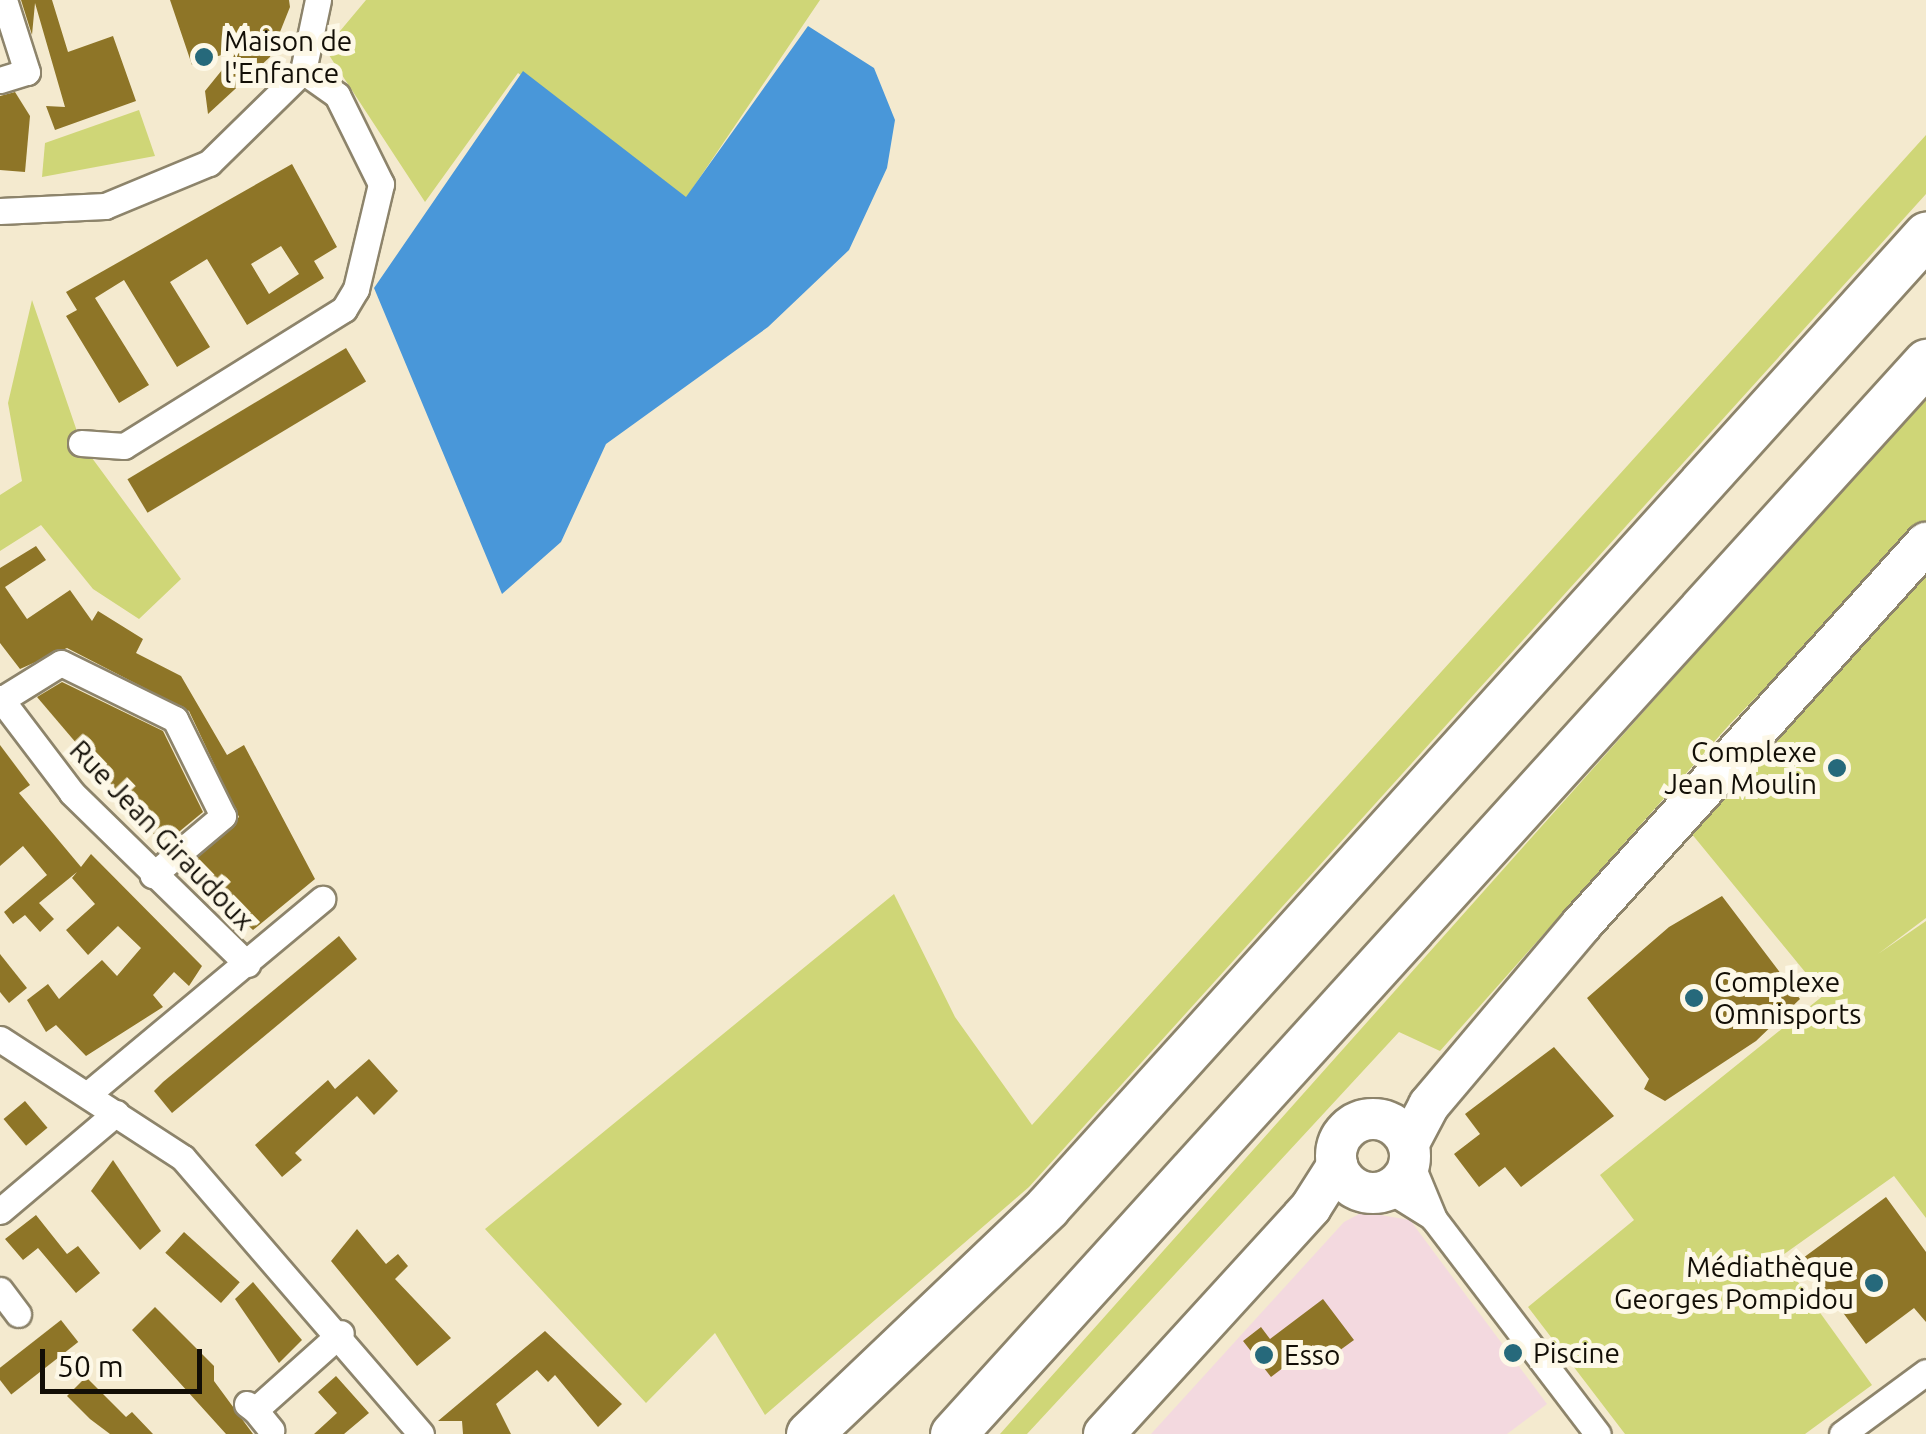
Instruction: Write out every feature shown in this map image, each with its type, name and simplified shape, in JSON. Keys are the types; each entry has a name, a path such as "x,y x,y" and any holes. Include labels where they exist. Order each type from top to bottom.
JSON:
{"highway":[{"path":"808,1434 1047,1206 1926,235"},
{"path":"952,1434 1926,362"}],"main road":[{"path":"1132,1434 1381,1162 1580,925 1926,543"},
{"path":"1104,1434 1311,1207 1381,1162"}],"street":[{"path":"0,80 29,84 4,0"},
{"path":"0,211 74,210 149,194 250,132 304,72 318,0"},
{"path":"81,443 124,446 347,305 381,184 337,95 304,72"},
{"path":"1,699 60,663 174,719 223,816 153,876"},
{"name":"Rue Jean Giraudoux","path":"1,699 72,793 247,964"},
{"path":"88,1094 322,900"},
{"path":"0,1039 184,1158 341,1333 421,1434"},
{"path":"0,1211 116,1113"},
{"path":"1381,1162 1434,1219 1598,1434"},
{"path":"0,1290 18,1314"},
{"path":"258,1414 341,1333"},
{"path":"1842,1434 1926,1372"}],"shaded area":[{"path":"1363,1212 1410,1220 1547,1404 1507,1434 1151,1434 1344,1222"}],"green space":[{"path":"366,0 820,0 686,198 518,73 425,202 325,49"},
{"path":"139,110 155,156 42,177 45,143"},
{"path":"1926,135 1926,194 1029,1187 765,1415 715,1333 646,1403 485,1229 894,894 955,1017 1032,1125"},
{"path":"32,300 81,443 181,579 139,619 93,589 41,525 0,551 0,495 22,481 8,403"},
{"path":"1926,395 1926,521 1729,725 1440,1051 1399,1032 1027,1434 1000,1434"},
{"path":"1926,571 1926,918 1878,954 1926,921 1926,1218 1894,1176 1780,1257 1872,1385 1805,1434 1625,1434 1528,1307 1634,1220 1600,1175 1824,995 1691,833"}],"water":[{"path":"808,26 874,68 895,120 887,168 849,250 768,327 606,444 561,542 502,594 374,288 523,71 686,197"}],"building":[{"path":"21,0 52,0 68,52 113,36 136,101 55,130 46,106 65,107 35,3 32,35"},
{"name":"Maison de l'Enfance","path":"170,0 289,0 290,7 270,57 208,114 205,91 239,49 192,65"},
{"path":"15,92 30,116 25,172 0,170 0,96"},
{"path":"292,164 337,247 314,261 324,278 247,325 207,259 170,282 210,347 177,367 124,280 95,298 149,385 119,403 66,316 77,310 66,292","holes":["281,246 299,274 269,294 251,264"]},
{"path":"346,348 366,381 148,513 127,479"},
{"path":"36,546 46,560 5,587 27,619 70,590 92,621 98,611 143,639 136,653 181,676 227,755 244,745 315,879 253,930 187,868 239,817 189,711 67,648 20,669 0,643 0,568"},
{"path":"62,682 163,731 203,812 163,845 37,697"},
{"path":"0,745 30,785 19,793 81,867 91,854 202,966 189,986 174,972 153,995 163,1007 86,1056 56,1025 46,1032 27,1000 48,984 59,999 102,960 117,976 141,948 118,926 88,955 66,930 95,904 72,878 77,872 39,903 54,919 40,932 25,915 13,924 4,912 47,875 23,846 0,866"},
{"name":"Complexe Omnisports","path":"1722,896 1800,999 1756,1041 1665,1101 1644,1089 1649,1079 1587,998 1669,927"},
{"path":"339,936 357,959 172,1113 154,1091"},
{"path":"0,954 27,988 9,1003 0,992"},
{"path":"1554,1047 1614,1116 1521,1187 1505,1167 1479,1187 1454,1154 1480,1134 1465,1114"},
{"path":"369,1059 398,1091 374,1115 357,1096 295,1153 302,1160 282,1177 255,1145 328,1080 335,1089"},
{"path":"25,1101 47,1128 26,1146 4,1119"},
{"path":"113,1160 161,1231 140,1250 91,1191"},
{"name":"Médiathèque Georges Pompidou","path":"1886,1197 1926,1252 1926,1322 1914,1308 1866,1344 1803,1258"},
{"path":"36,1215 67,1254 78,1246 100,1273 76,1293 38,1248 23,1260 5,1239"},
{"path":"357,1229 386,1264 398,1254 408,1266 395,1279 451,1338 417,1366 331,1261"},
{"path":"184,1232 240,1282 221,1303 165,1253"},
{"path":"253,1282 302,1340 279,1363 235,1299"},
{"path":"1323,1299 1354,1340 1325,1361 1313,1345 1271,1377 1243,1341 1261,1327 1270,1339"},
{"path":"155,1307 214,1366 214,1381 253,1434 226,1434 132,1330"},
{"path":"61,1320 78,1342 11,1394 0,1380 0,1368"},
{"path":"545,1331 622,1404 598,1427 555,1375 548,1382 537,1370 496,1404 511,1434 463,1434 462,1421 438,1421"},
{"path":"336,1376 369,1413 344,1434 314,1434 337,1413 318,1392"},
{"path":"86,1377 126,1417 132,1412 153,1434 110,1434 90,1419 67,1396"}],"place":[{"name":"Maison de l'Enfance","path":"204,57"},
{"name":"Complexe Jean Moulin","path":"1837,768"},
{"name":"Complexe Omnisports","path":"1694,998"},
{"name":"Médiathèque Georges Pompidou","path":"1874,1283"},
{"name":"Piscine","path":"1513,1353"},
{"name":"Esso","path":"1264,1355"}]}
